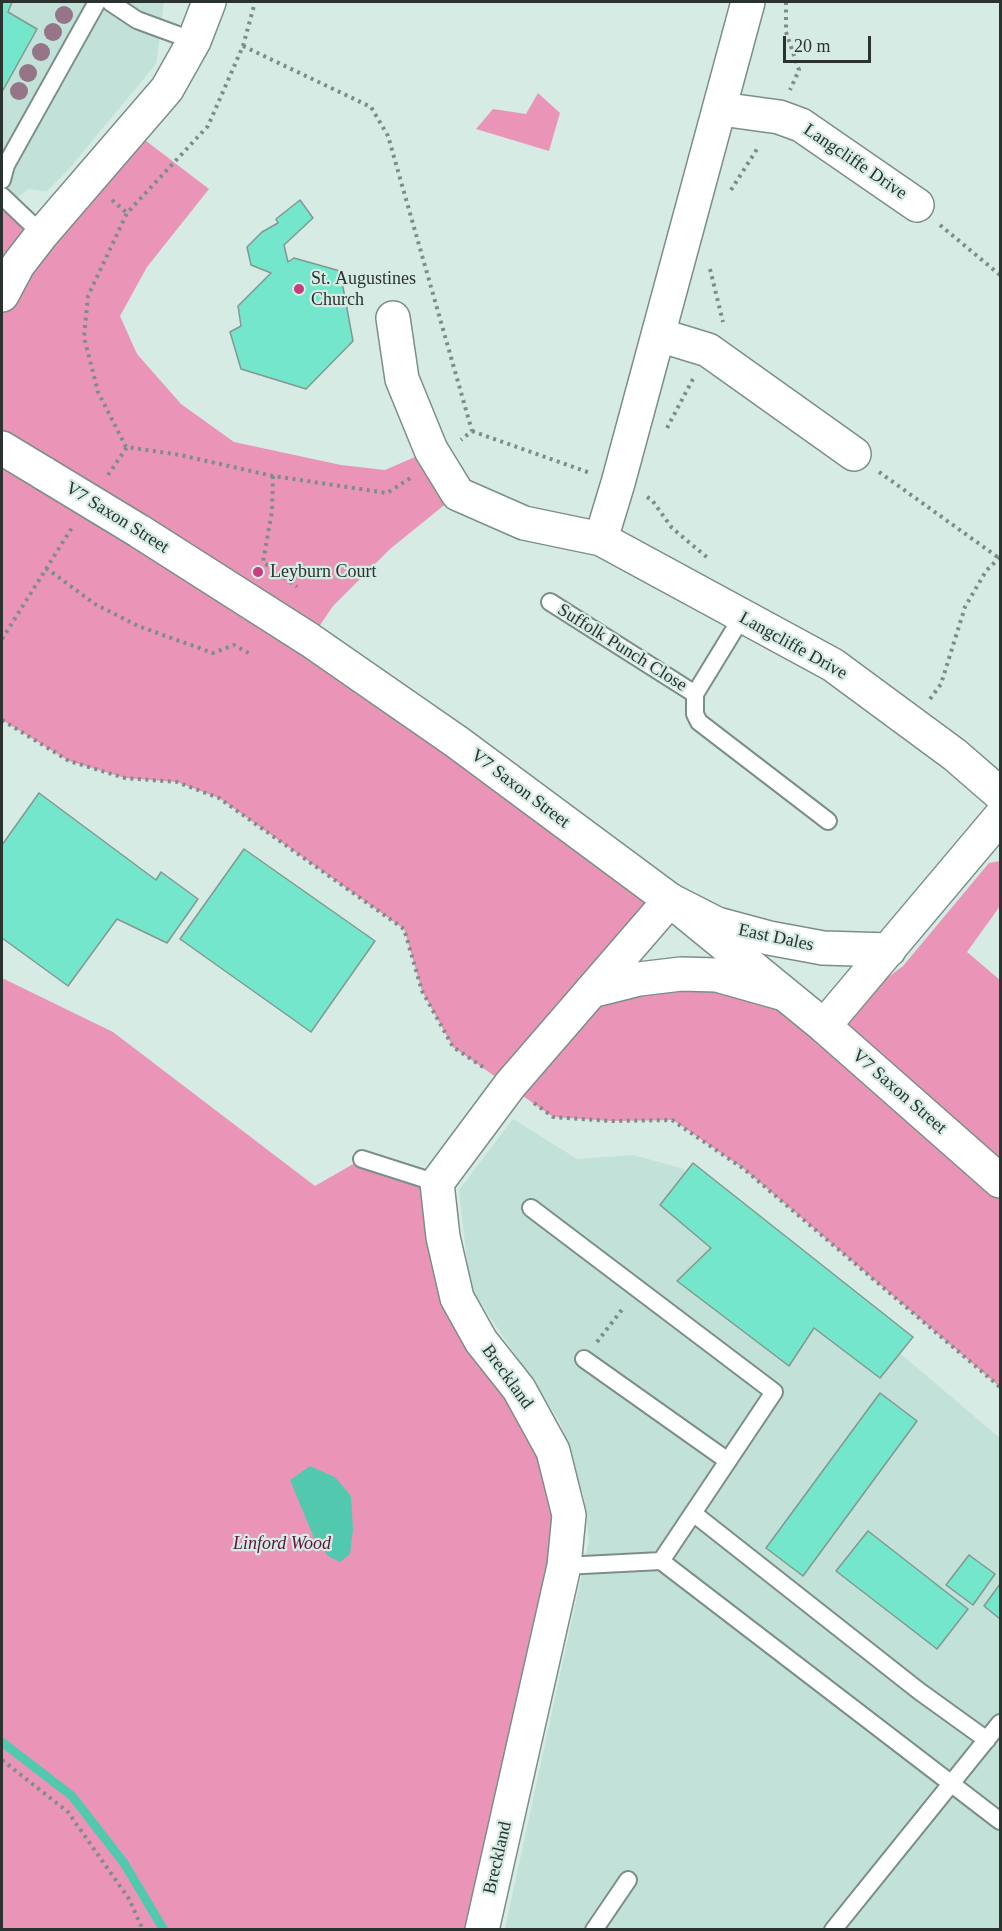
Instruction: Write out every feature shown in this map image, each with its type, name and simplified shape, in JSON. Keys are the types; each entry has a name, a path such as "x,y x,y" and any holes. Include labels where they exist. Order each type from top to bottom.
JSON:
{"street":[{"path":"3,290 18,265 42,234 167,89 194,41 209,2"},
{"path":"600,539 659,335 721,110 748,2"},
{"name":"Langcliffe Drive","path":"721,110 779,117 801,125 917,205"},
{"name":"Langcliffe Drive","path":"393,318 402,379 437,462 458,494 524,523 600,539 833,664 912,723 1000,794"},
{"path":"659,335 708,351 854,454"},
{"name":"V7 Saxon Street","path":"2,448 139,531 310,640 457,742 670,900 824,1026 1000,1181"},
{"path":"824,1026 1000,818"},
{"path":"437,1183 510,1085 670,900"},
{"name":"East Dales","path":"670,900 717,924 769,938 824,948 889,950"},
{"path":"591,991 639,979 681,974 717,975 781,993"},
{"name":"Breckland","path":"437,1183 443,1237 457,1298 481,1341 519,1389 553,1450 569,1515 564,1566 482,1929"}],"lane":[{"path":"2,180 6,165 97,2"},
{"path":"110,2 137,20 194,41"},
{"path":"2,196 42,234"},
{"name":"Suffolk Punch Close","path":"550,602 695,694"},
{"name":"Suffolk Punch Close","path":"742,617 695,694 693,706 699,722 828,821"},
{"path":"362,1159 437,1183"},
{"path":"531,1208 774,1392 661,1561"},
{"path":"584,1359 728,1461"},
{"path":"693,1513 919,1690 987,1740"},
{"path":"564,1566 661,1561 1000,1821"},
{"path":"833,1929 1000,1723"},
{"path":"594,1929 628,1880"}],"path":[{"path":"126,447 98,392 84,337 88,296 127,213 208,126 243,46 255,2"},
{"path":"727,197 779,117 799,70 786,32 786,2"},
{"path":"126,447 180,455 273,476 387,493 437,462 472,431 388,136 371,107 243,46"},
{"path":"917,205 1000,275"},
{"path":"664,435 723,321 711,278 710,259"},
{"path":"102,484 126,447"},
{"path":"854,454 1000,557 986,571 965,607 941,684 912,723"},
{"path":"273,476 273,511 263,562 297,587"},
{"path":"2,639 77,521"},
{"path":"46,568 95,604 138,626 213,654 234,645 252,655"},
{"path":"584,1359 637,1289"},
{"path":"2,1760 68,1812 129,1899 143,1929"}],"shaded area":[{"path":"2,2 164,2 156,64 67,171 47,191 28,189 2,210"},
{"path":"513,1119 577,1159 633,1155 681,1168 1000,1438 1000,1929 505,1929 589,1541 584,1497 560,1422 470,1287 459,1190"},
{"path":"310,1466 335,1477 351,1496 353,1530 350,1554 340,1562 328,1556 314,1538 290,1480"}],"green space":[{"path":"538,93 560,113 549,151 476,129 493,109 526,114"},
{"path":"133,131 209,189 147,267 120,316 137,354 181,404 234,442 341,465 385,470 431,450 458,494 390,549 333,606 310,640 670,900 592,990 717,975 824,1026 903,966 989,863 1000,861 1000,906 967,952 1000,980 1000,1387 744,1169 673,1120 612,1121 553,1117 453,1047 422,991 404,929 219,798 177,782 125,778 69,761 2,720 2,212 12,205 42,234"},
{"name":"Linford Wood","path":"2,978 113,1032 315,1186 362,1159 437,1183 443,1237 569,1515 482,1929 2,1929"}],"building":[{"path":"2,2 12,2 8,12 37,29 2,92"},
{"name":"St. Augustines Church","path":"300,200 313,218 284,245 288,262 294,258 340,271 353,341 306,389 241,369 230,332 241,326 238,306 271,273 251,265 247,247 262,232 278,223 276,219"},
{"path":"39,793 156,880 161,872 198,899 167,943 117,919 68,986 2,938 2,845"},
{"path":"244,849 375,941 311,1032 180,939"},
{"path":"693,1163 913,1337 880,1378 814,1328 789,1366 677,1281 711,1248 660,1205"},
{"path":"880,1393 917,1421 803,1576 766,1548"},
{"path":"868,1531 968,1609 937,1649 836,1571"},
{"path":"969,1555 995,1574 973,1605 946,1585"},
{"path":"1000,1584 1000,1619 984,1606"}],"waterway":[{"path":"2,1742 72,1796 124,1863 164,1930"}],"place":[{"name":"St. Augustines Church","path":"299,289"},
{"name":"Leyburn Court","path":"258,572"}]}
